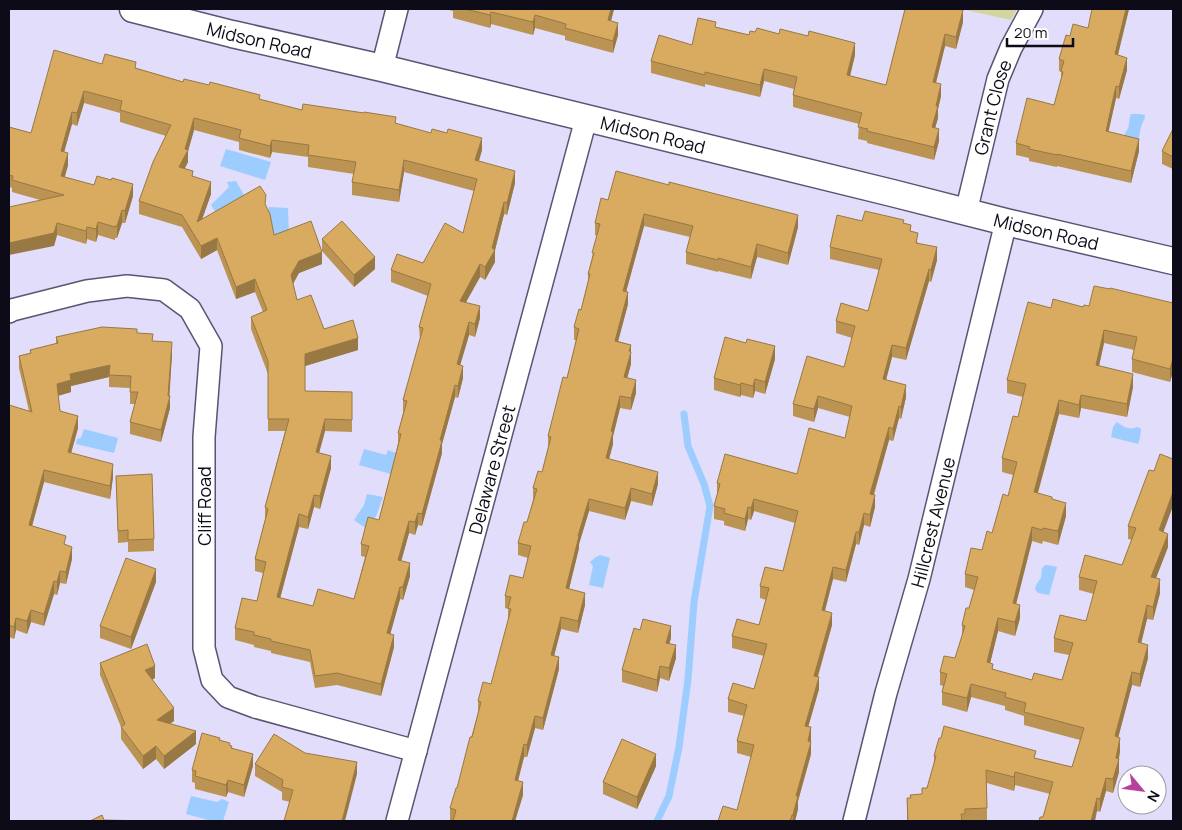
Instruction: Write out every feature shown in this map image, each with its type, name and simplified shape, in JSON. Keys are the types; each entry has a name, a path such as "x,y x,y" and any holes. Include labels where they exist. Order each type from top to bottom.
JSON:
{"street":[{"name":"Midson Road","path":"133,9 1173,261"},
{"path":"382,68 398,9"},
{"name":"Grant Close","path":"966,212 998,79 1011,48 1032,9"},
{"name":"Delaware Street","path":"398,821 586,119"},
{"name":"Hillcrest Avenue","path":"854,821 886,693 919,579 1006,222"},
{"name":"Cliff Road","path":"9,312 87,291 127,286 164,290 190,309 211,346 204,437 204,648 212,680 228,697 255,707 416,751"}],"green space":[{"path":"961,9 1017,9 1011,20"}],"water":[{"path":"1131,114 1145,115 1136,147 1126,143 1125,133"},
{"path":"226,149 271,162 265,180 220,166"},
{"path":"236,181 245,197 217,214 211,205 229,187 227,182"},
{"path":"269,207 288,208 289,238 273,239 267,218"},
{"path":"1117,422 1127,428 1138,427 1141,429 1138,444 1111,437 1113,427"},
{"path":"84,429 118,438 114,453 76,444 77,439 81,438"},
{"path":"364,449 386,455 388,450 396,453 391,474 359,465"},
{"path":"367,494 383,497 376,516 367,529 354,520 364,505"},
{"path":"600,555 610,558 603,588 589,585 593,566 590,562"},
{"path":"1045,565 1057,567 1049,595 1038,593 1035,589 1041,578 1042,568"},
{"path":"191,796 217,802 222,799 229,802 223,821 212,821 186,814"}],"building":[{"path":"465,9 611,9 608,20 618,23 613,41 565,28 566,24 535,15 533,22 491,12 490,15"},
{"path":"905,9 963,10 956,37 945,34 933,82 941,84 936,106 938,106 932,127 939,129 934,147 867,131 868,129 858,127 862,113 793,95 797,77 764,69 760,85 705,72 705,75 651,61 659,35 692,45 698,18 716,22 715,27 749,35 750,31 755,32 757,28 779,34 780,29 808,36 809,31 855,43 847,75 886,85"},
{"path":"1092,9 1126,9 1115,54 1127,58 1119,87 1116,86 1106,131 1139,139 1131,171 1029,149 1030,147 1016,143 1027,98 1054,105 1063,72 1061,71 1064,61 1059,59 1066,35 1070,36 1073,24 1088,28"},
{"path":"54,50 102,64 105,54 136,62 135,68 183,82 184,79 209,85 210,82 260,95 259,99 302,110 303,104 364,112 396,117 395,123 431,133 432,129 447,133 448,129 482,138 475,160 515,171 507,203 504,202 492,248 495,250 485,267 480,264 460,301 480,306 475,324 469,322 457,364 463,366 458,386 455,385 422,514 418,513 415,522 409,521 398,560 410,563 403,587 400,587 387,633 394,635 381,684 337,673 315,676 310,650 271,641 271,639 254,635 254,632 235,628 242,598 257,601 266,562 255,559 268,509 265,507 289,419 268,419 268,361 251,317 267,310 255,279 236,287 217,238 201,246 182,215 139,201 153,162 171,125 120,110 122,101 84,91 77,113 72,112 61,151 68,153 61,176 94,185 97,176 133,184 125,211 122,210 115,227 98,222 96,229 87,227 86,231 57,223 54,233 9,243 9,207 64,195 12,180 13,176 9,175 9,127 31,133","holes":["194,118 241,130 239,138 270,146 272,140 309,145 308,155 356,162 352,182 399,190 404,160 477,179 463,233 445,223 423,263 397,254 391,270 431,284 419,327 423,328 403,400 407,401 398,433 401,434 379,520 368,517 361,544 369,546 354,599 318,589 313,606 277,597 299,514 308,517 314,495 320,496 331,456 316,452 325,419 352,420 352,392 305,391 305,354 358,338 353,320 324,329 311,295 297,300 291,275 299,261 322,252 311,221 274,235 270,214 265,204 266,195 260,186 197,222 211,182 192,176 193,171 179,167 188,150 185,149"]},
{"path":"1173,129 1173,157 1162,151"},
{"path":"616,171 669,185 669,182 798,215 788,253 757,244 751,267 686,252 693,226 644,214 623,291 628,292 615,341 631,345 624,377 636,380 631,398 620,396 606,458 658,472 652,494 631,488 625,508 589,499 566,588 585,593 578,621 561,617 551,655 559,657 543,718 535,716 527,745 524,744 515,780 523,782 512,821 453,821 456,810 450,808 470,737 472,737 481,702 478,701 483,682 491,684 511,609 508,608 511,597 505,596 510,575 523,578 531,546 518,543 524,522 527,522 537,489 533,488 538,471 542,472 551,437 548,436 563,377 567,378 579,329 574,327 579,309 581,310 590,274 588,274 594,253 592,253 600,224 595,223 601,198 608,200"},
{"path":"865,211 904,220 903,223 911,225 910,231 918,233 916,243 937,247 906,348 892,345 883,379 906,385 901,407 899,406 893,429 889,427 870,494 875,495 870,515 864,513 859,532 856,532 846,570 833,567 822,610 832,613 814,676 819,677 805,726 811,727 808,741 811,742 796,796 798,796 793,815 790,821 718,821 723,806 737,810 754,745 737,741 747,705 728,699 733,683 754,689 767,644 732,636 737,619 759,625 769,588 760,586 765,567 783,571 798,511 754,499 751,508 748,507 745,519 724,513 725,509 714,506 720,484 717,483 725,454 797,474 809,428 845,438 852,406 818,396 814,409 793,404 807,356 844,367 855,326 836,321 841,303 868,311 882,259 830,247 837,215 862,221"},
{"path":"342,221 375,257 354,275 322,239"},
{"path":"1094,286 1173,303 1173,358 1170,369 1132,359 1137,337 1104,330 1096,365 1133,374 1127,404 1081,395 1079,405 1059,400 1034,492 1066,503 1058,531 1032,527 1013,603 1020,605 1015,622 998,618 987,662 993,664 992,669 1032,680 1034,673 1062,680 1073,643 1054,638 1060,615 1086,621 1097,581 1079,577 1085,555 1122,565 1136,528 1128,526 1149,470 1154,471 1160,454 1173,459 1173,492 1159,530 1168,534 1151,577 1160,579 1153,607 1147,605 1138,642 1148,645 1140,674 1132,672 1115,736 1120,738 1116,758 1119,759 1113,779 1106,778 1100,799 1097,798 1091,821 1039,821 1040,817 1043,817 1053,782 1015,772 1014,777 986,770 987,808 965,809 965,814 961,814 962,821 908,821 907,798 911,798 910,795 922,794 922,788 927,788 936,756 934,756 944,726 1036,751 1034,758 1072,767 1084,728 1024,712 1026,703 1005,697 1006,693 971,684 967,698 942,692 947,674 940,672 944,656 955,658 965,626 962,625 966,608 969,608 978,577 965,574 971,548 982,550 987,531 992,533 1003,494 1008,496 1017,462 1002,458 1013,416 1018,417 1026,384 1007,380 1028,302 1051,308 1053,299 1083,307 1084,305 1089,306"},
{"path":"102,327 137,329 137,333 153,334 152,341 172,342 168,396 170,396 161,430 130,422 138,392 130,392 131,376 109,375 110,365 70,374 71,380 57,384 60,411 78,416 68,452 113,464 110,486 44,470 29,525 66,536 64,544 72,547 66,572 60,571 57,582 54,581 44,614 31,610 27,621 16,618 14,627 9,625 9,405 32,412 19,356 31,353 30,350 58,343 56,337"},
{"path":"725,337 746,343 747,339 775,346 765,382 755,379 753,386 741,383 740,385 714,378"},
{"path":"152,474 154,539 128,540 128,530 118,531 116,476"},
{"path":"126,558 156,569 131,637 100,626"},
{"path":"643,619 671,626 666,643 676,645 669,668 660,666 657,680 622,670 634,628 640,630"},
{"path":"147,644 155,666 145,670 174,708 157,720 196,731 164,756 156,746 143,756 121,727 125,724 100,663"},
{"path":"202,733 230,743 231,748 253,754 244,785 228,780 226,785 195,776 196,771 192,770"},
{"path":"274,734 305,753 357,762 342,821 284,821 293,790 282,787 283,780 255,764"},
{"path":"622,739 656,754 637,797 603,782"},
{"path":"102,815 104,820 148,821 90,821"}],"waterway":[{"path":"657,821 669,796 679,747 688,679 694,602 710,506 704,484 688,446 684,414"}]}
